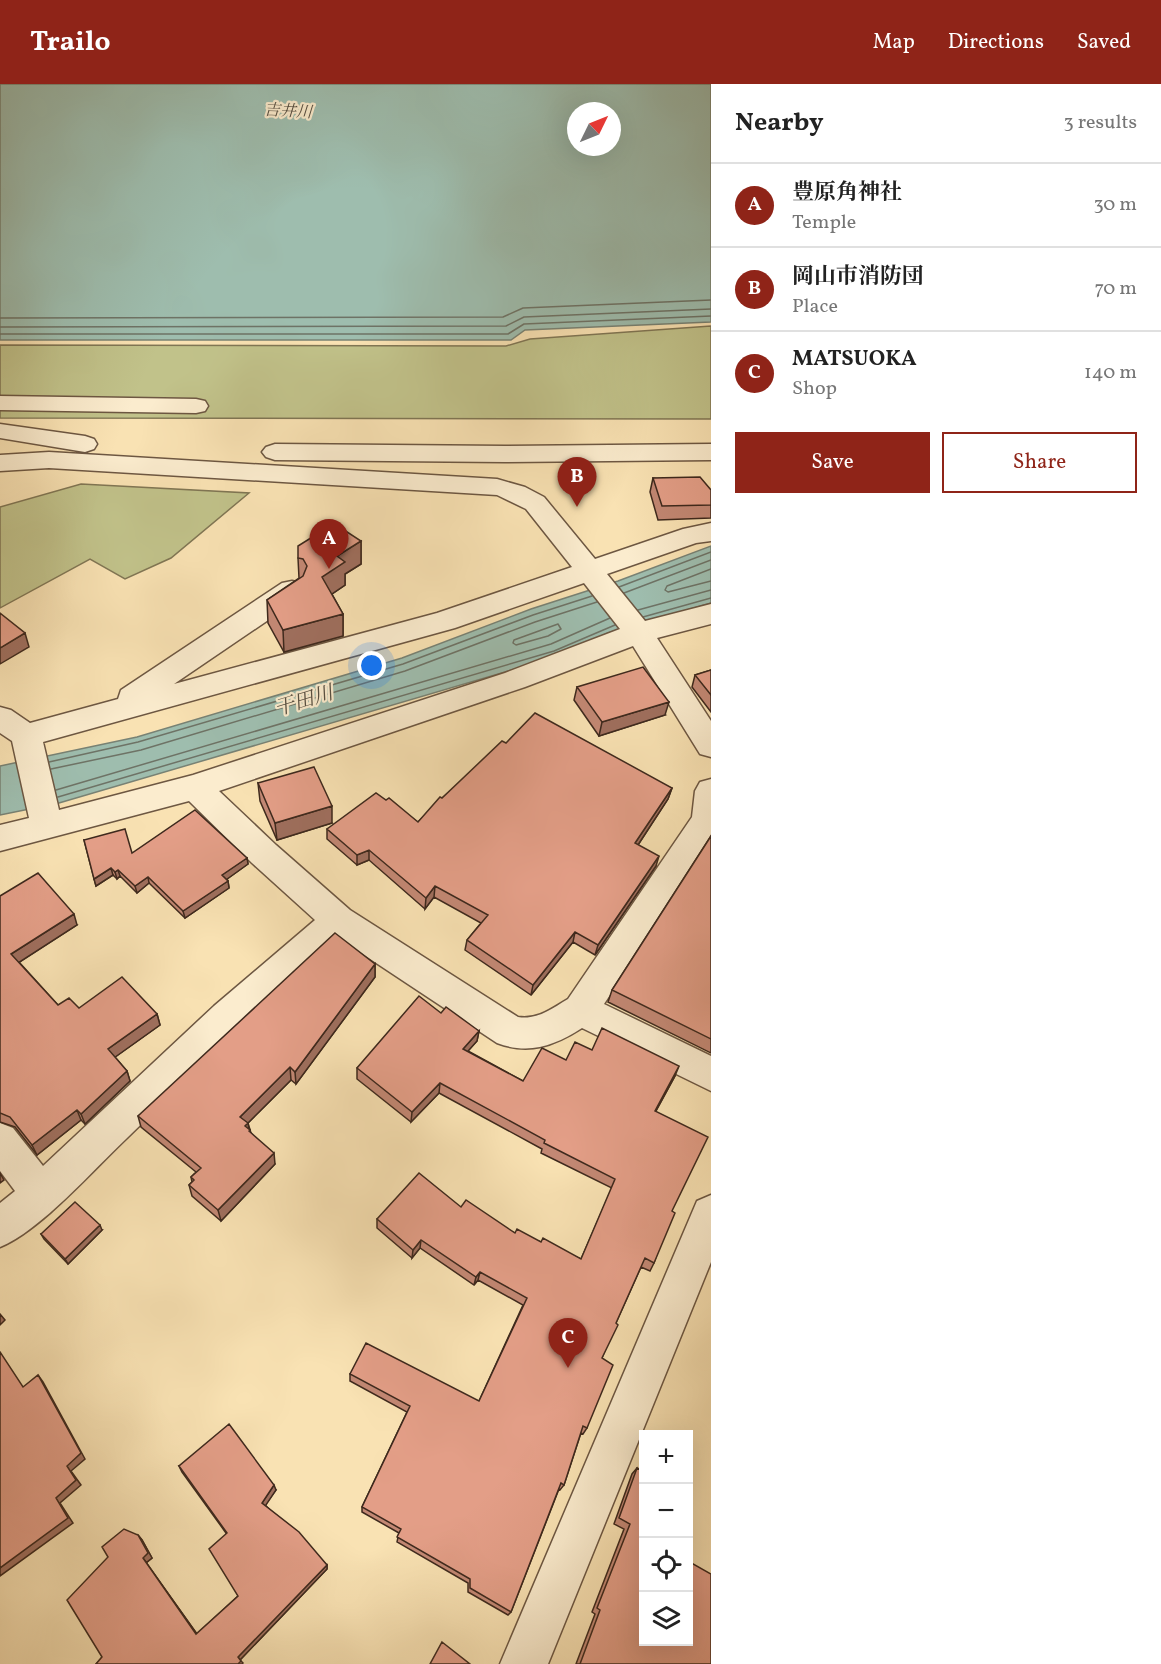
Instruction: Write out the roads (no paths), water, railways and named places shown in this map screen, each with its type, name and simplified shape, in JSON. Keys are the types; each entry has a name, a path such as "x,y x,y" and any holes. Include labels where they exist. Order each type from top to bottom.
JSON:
{"street":[{"path":"0,403 196,406"},
{"path":"0,431 140,453"},
{"path":"0,463 140,453 711,452"},
{"path":"49,460 502,487 520,494 535,503 635,628 711,746"},
{"path":"19,740 111,712 596,579 692,535 711,532"},
{"path":"111,712 292,590"},
{"path":"0,838 46,821 195,787 514,680 635,628 709,617"},
{"path":"0,718 19,740 46,821"},
{"path":"195,787 264,854 338,920 510,1032 533,1035 544,1032 581,1010 708,819 711,791"},
{"path":"0,1228 40,1194 227,1017 338,920"},
{"path":"581,1010 711,1074"},
{"path":"0,1142 40,1194"},
{"path":"524,1664 711,1214"}],"water":[{"name":"吉井川","path":"0,84 711,84 711,322 525,330 511,340 0,340"},
{"name":"干田川","path":"711,546 711,603 608,633 556,657 59,803 0,815 0,766 137,737 402,658 531,609 618,581"}],"place":[{"name":"岡山市消防団","path":"577,507"},
{"name":"豊原角神社","path":"329,569"},
{"name":"MATSUOKA","path":"568,1368"}]}
